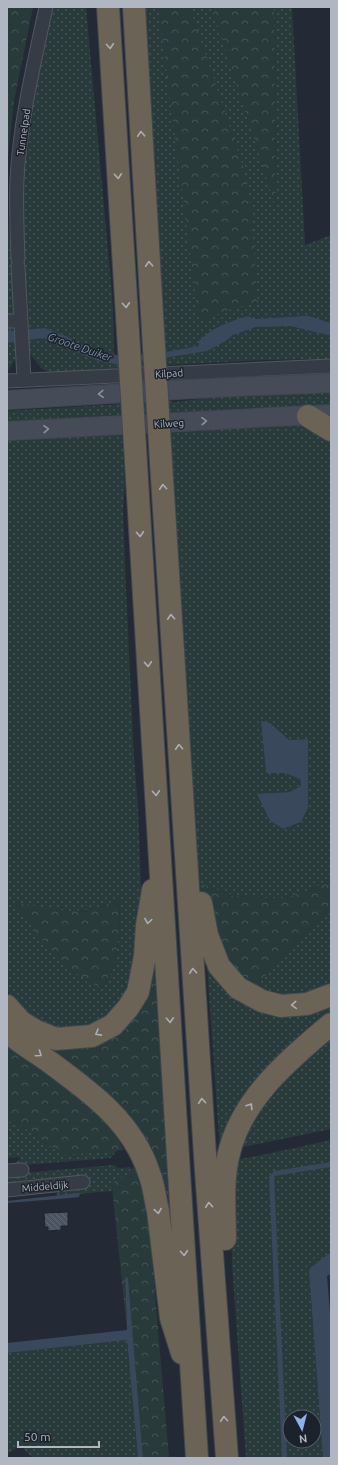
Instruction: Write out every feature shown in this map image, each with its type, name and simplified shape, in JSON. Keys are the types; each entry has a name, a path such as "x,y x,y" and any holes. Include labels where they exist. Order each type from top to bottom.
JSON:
{"highway":[{"path":"108,7 197,1458"},
{"path":"134,7 204,1140 216,1172 217,1328 226,1458"},
{"path":"308,416 331,430"},
{"path":"182,800 207,935 219,966 238,988 262,1001 281,1006 307,1004 331,995"},
{"path":"7,1006 21,1022 36,1031 56,1039 92,1036 113,1025 128,1008 138,992 145,956 147,924 160,855"},
{"path":"216,1172 228,1157 233,1140 245,1114 259,1091 280,1069 331,1024"},
{"path":"7,1031 95,1096 118,1119 142,1155 149,1173 158,1211 171,1318 193,1387"}],"main road":[{"path":"7,400 202,388 331,383"},
{"name":"Kilweg","path":"7,431 331,414"}],"street":[{"name":"Tunnelpad","path":"24,380 18,263 17,180 21,136 32,71 46,7"},
{"path":"7,321 21,324"},
{"name":"Kilpad","path":"7,381 331,366"},
{"name":"Middeldijk","path":"7,1171 22,1170"},
{"name":"Middeldijk","path":"7,1190 83,1182"}],"green space":[{"path":"7,7 33,7 14,101 7,167"},
{"path":"51,7 86,7 113,307 114,355 85,346 66,336 45,328 29,330 21,187 36,81"},
{"path":"140,7 212,7 276,206 274,7 292,7 305,245 331,235 331,323 309,316 255,319 199,346 165,352"},
{"path":"158,7 190,7 243,166 250,199 258,304 235,308 199,322"},
{"path":"212,7 274,7 276,208"},
{"path":"7,208 17,330 7,331"},
{"path":"272,325 290,326 331,336 331,359 183,364 52,373 42,369 30,354 28,340 43,338 81,354 119,365 226,341 242,331"},
{"path":"17,341 15,358 7,372 7,343"},
{"path":"331,371 331,377 173,385 173,378"},
{"path":"324,390 331,393 331,405 175,414 142,419 120,415 7,422 7,411 119,404 141,399 175,402 230,395"},
{"path":"309,424 331,441 331,880 310,890 279,899 234,896 199,883 195,855 168,431","holes":["261,722 289,740 308,739 308,808 301,822 283,829 270,821 258,795 290,792 301,786 300,779 285,773 266,773"]},
{"path":"122,434 125,484 123,510 126,587 134,759 138,806 143,944 130,995 98,1025 50,1029 31,1019 17,1004 7,990 7,440","holes":["120,897 119,932 116,956 113,967 102,988 83,978 14,902 35,907 79,911 90,910 103,906"]},
{"path":"331,880 331,904 328,910 279,959 255,988 241,980 206,921 199,883 234,896 279,899 310,890"},
{"path":"120,897 119,933 116,956 113,967 102,988 83,978 63,962 36,933 14,902 57,910 80,911 103,906"},
{"path":"331,904 331,983 309,996 270,996 255,988 279,959 328,910"},
{"path":"206,951 241,996 331,1000 331,1016 300,1045 221,1165"},
{"path":"155,970 171,1238 157,1175 40,1042 59,1044 145,996"},
{"path":"331,1036 331,1129 238,1148 247,1125 285,1079"},
{"path":"7,1042 76,1092 113,1129 124,1150 63,1155 17,1123 7,1121"},
{"path":"7,1121 17,1123 63,1155 117,1150 111,1158 11,1166 20,1159 19,1157 7,1158 9,1130 7,1129"},
{"path":"331,1140 331,1252 311,1267 309,1272 319,1409 282,1409 282,1449 322,1449 322,1445 323,1458 246,1458 232,1264 230,1175 234,1160"},
{"path":"114,1165 118,1168 130,1167 131,1170 128,1173 129,1176 112,1187 112,1191 57,1196 57,1188 7,1187 7,1180 23,1173"},
{"path":"134,1167 143,1187 148,1212 169,1458 143,1458 128,1278 125,1277 127,1330 112,1187 116,1179 129,1176 127,1173"},
{"path":"127,1340 138,1458 33,1458 23,1448 17,1448 7,1454 7,1353"}],"water":[{"name":"Groote Duiker","path":"248,316 255,319 309,316 331,323 331,336 290,326 256,327 233,335 226,341 207,351 119,365 96,360 43,338 7,343 7,331 45,328 66,336 85,346 121,356 165,352 199,346 199,341 209,332"},
{"path":"261,721 270,723 289,740 308,739 308,808 301,822 283,829 270,821 257,794 290,792 301,786 300,779 285,773 266,773"},
{"path":"331,1162 331,1167 274,1176 285,1409 282,1409 282,1449 287,1449 287,1458 282,1458 269,1177 274,1171"},
{"path":"80,1193 79,1197 7,1203 7,1201"},
{"path":"331,1252 331,1274 327,1276 331,1324 331,1458 323,1458 322,1409 319,1409 309,1272 311,1267"},
{"path":"125,1277 128,1278 143,1458 138,1458 127,1340 7,1353 7,1343 127,1330"}],"building":[{"path":"68,1212 68,1226 61,1226 61,1230 48,1231 48,1227 45,1227 44,1213"}]}
